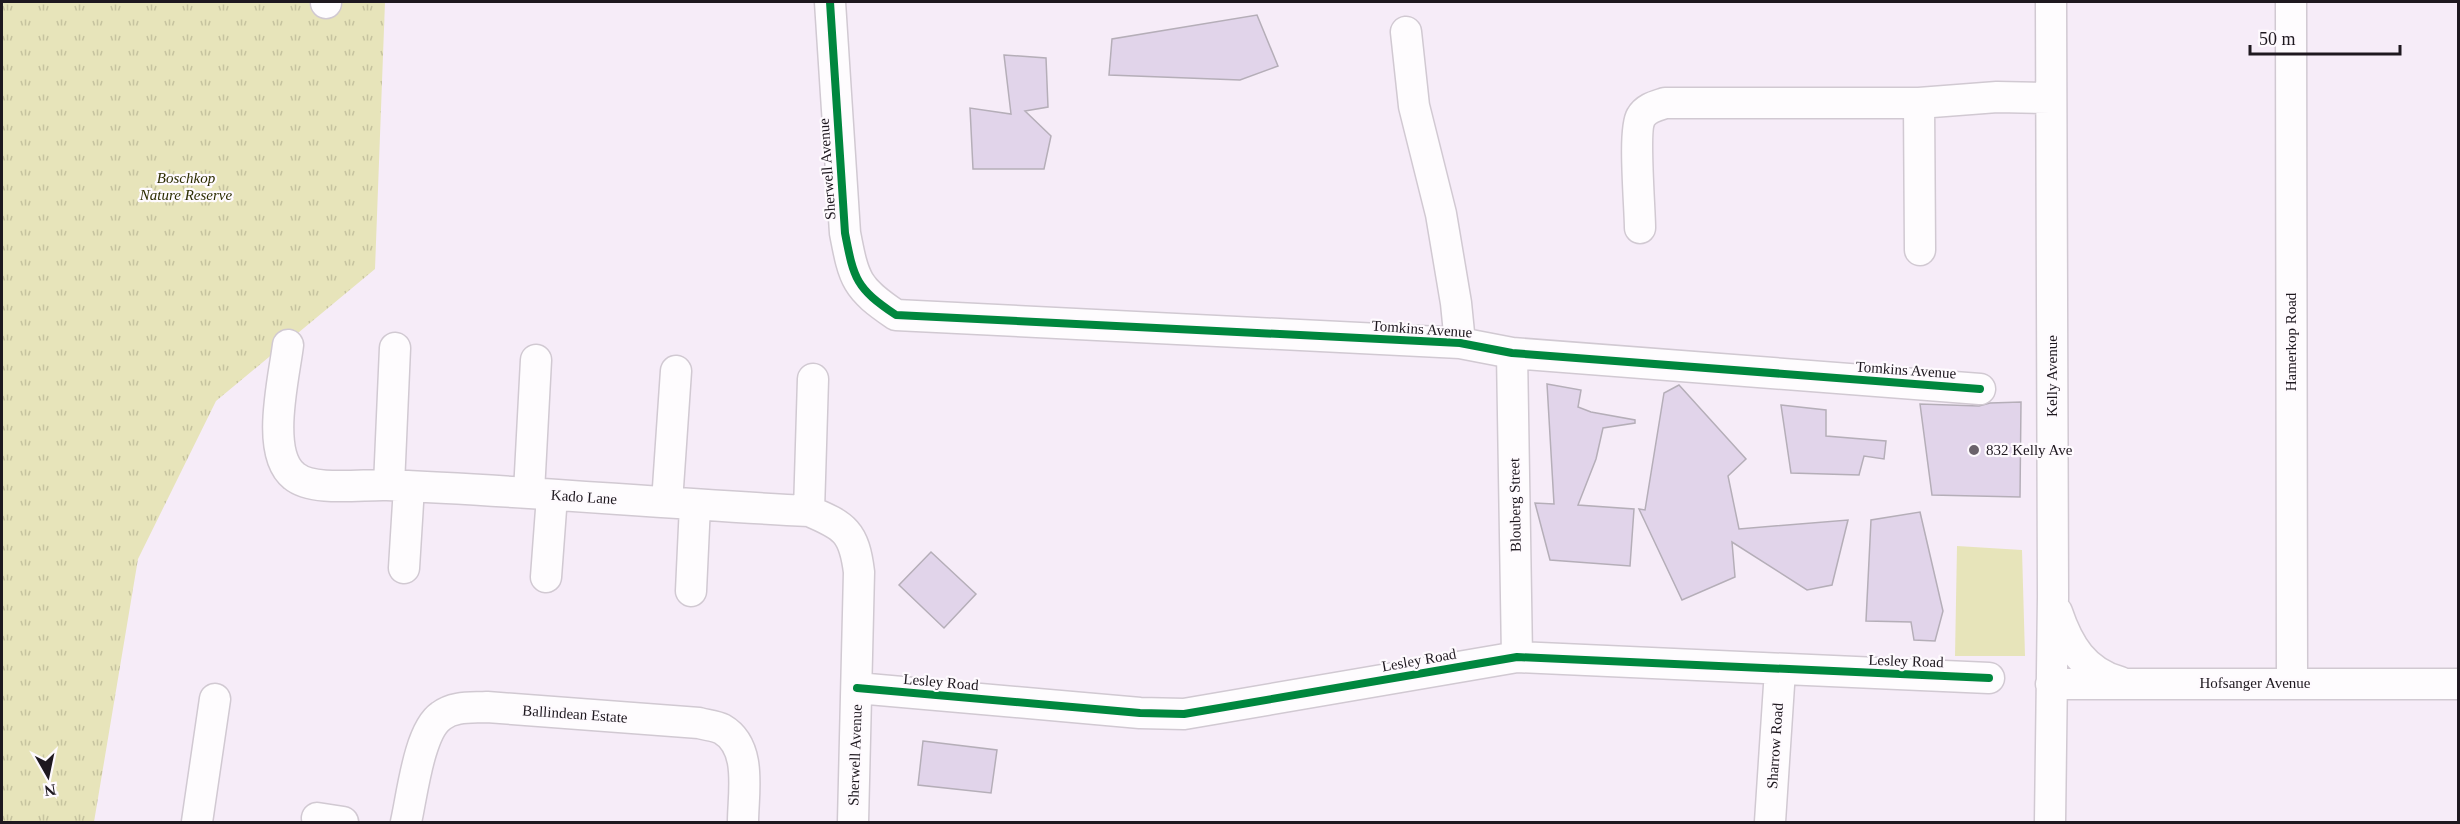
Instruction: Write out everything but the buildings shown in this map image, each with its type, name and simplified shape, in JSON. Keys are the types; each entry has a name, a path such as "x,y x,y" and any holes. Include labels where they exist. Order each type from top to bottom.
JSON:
{"street":[{"name":"Sherwell Avenue","path":"830,2 845,233 850,261 862,290 896,315"},
{"name":"Kelly Avenue","path":"2050,822 2053,597 2051,2"},
{"name":"Hamerkop Road","path":"2291,2 2292,683"},
{"path":"1406,32 1414,106 1441,214 1456,303 1460,343"},
{"path":"1640,228 1638,136 1640,117 1650,108 1665,103 1919,103 1997,98 2051,98"},
{"path":"1919,103 1920,250"},
{"name":"Tomkins Avenue","path":"896,315 1460,343 1512,353 1980,389"},
{"name":"Kado Lane","path":"288,345 278,445 283,462 294,476 310,484 399,486 809,511 832,521 847,531 856,547 859,572 857,688"},
{"path":"395,348 404,568"},
{"name":"Blouberg Street","path":"1512,353 1518,657"},
{"path":"536,360 540,494 546,577"},
{"path":"676,371 681,504 691,591"},
{"path":"809,511 813,379"},
{"path":"2053,597 2073,650 2105,678 2125,683"},
{"name":"Lesley Road","path":"857,688 1140,713 1185,714 1518,657 1989,678"},
{"name":"Sharrow Road","path":"1770,822 1780,670"},
{"name":"Hofsanger Avenue","path":"2051,684 2458,684"},
{"name":"Sherwell Avenue","path":"853,822 857,688"},
{"path":"197,822 214,699"},
{"name":"Ballindean Estate","path":"406,822 424,742 432,726 440,716 457,708 487,707 699,723 722,729 737,742 743,759 743,822"}],"green space":[{"name":"Boschkop Nature Reserve","path":"2,2 385,2 375,269 216,401 138,559 94,822 2,822"},
{"path":"1957,546 2022,550 2025,656 1955,656"}],"cycle path":[{"path":"830,2 845,233 848,249 859,282 872,297 896,315 1460,343 1512,353 1980,389"},
{"path":"857,688 1140,713 1184,714 1517,657 1989,678"}],"place":[{"name":"832 Kelly Ave","path":"1974,450"}]}
